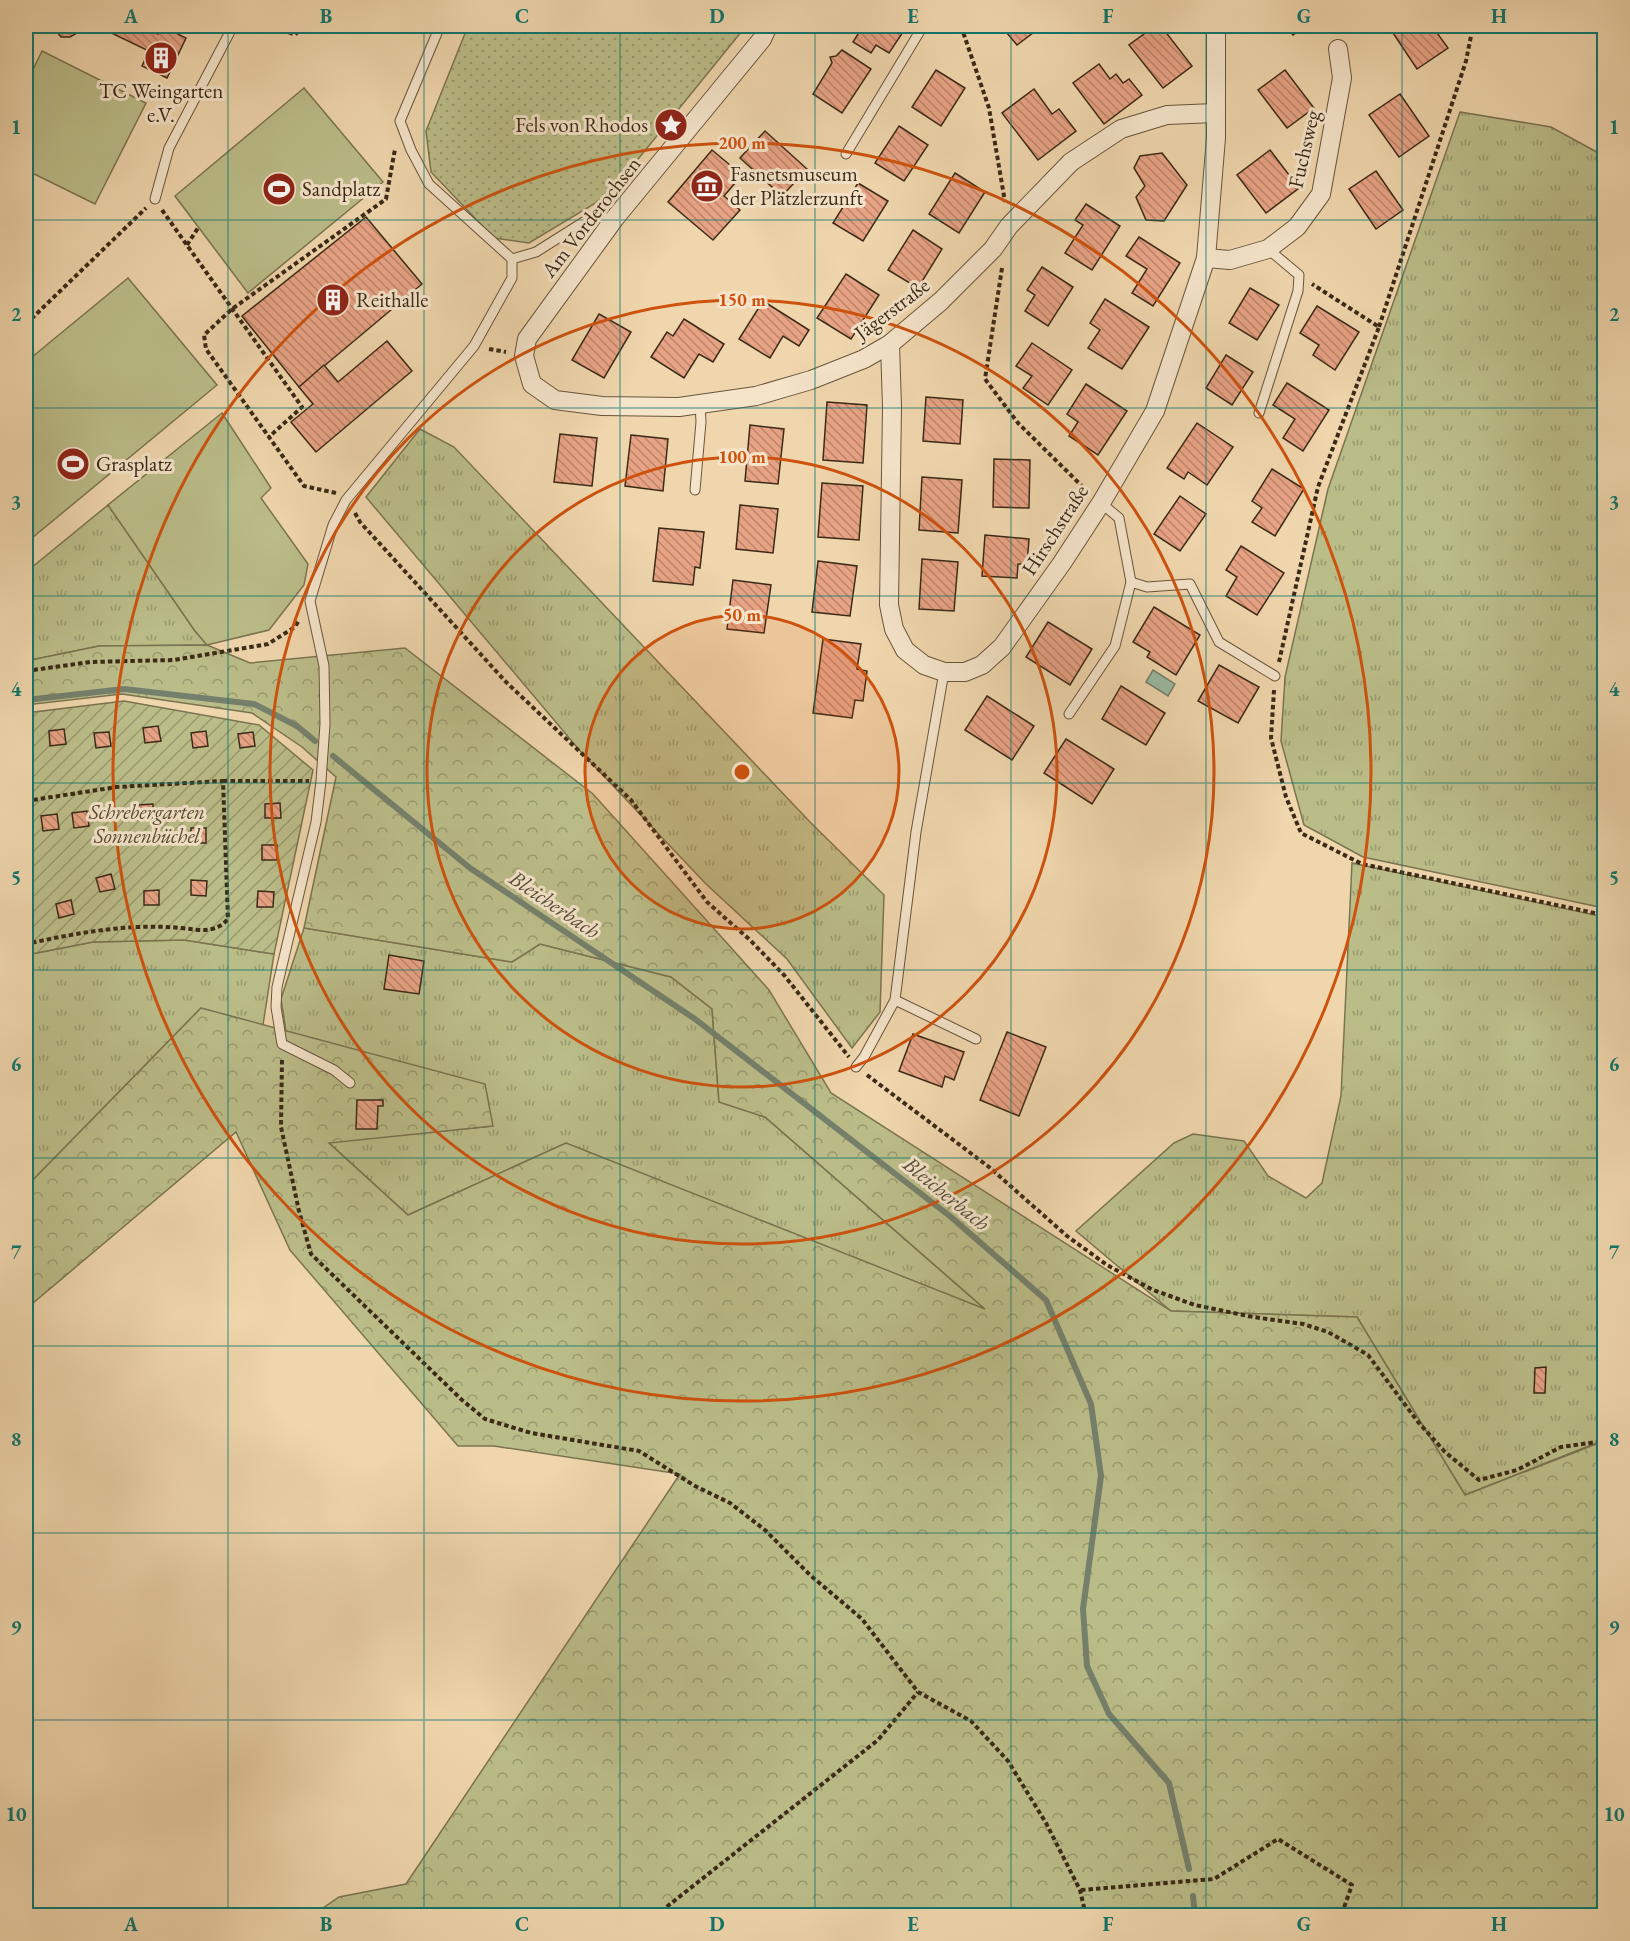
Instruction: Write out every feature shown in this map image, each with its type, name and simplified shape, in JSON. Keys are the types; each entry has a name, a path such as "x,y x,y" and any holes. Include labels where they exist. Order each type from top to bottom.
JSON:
{"street":[{"name":"Am Vorderochsen","path":"524,356 527,339 615,219 762,39 768,26"},
{"name":"Hirschstraße","path":"944,672 965,672 982,665 1002,647 1062,563 1101,503 1155,411 1206,258 1216,138 1216,26"},
{"name":"Fuchsweg","path":"1206,258 1230,260 1268,249 1298,227 1321,194 1342,78 1338,49"},
{"name":"Jägerstraße","path":"524,356 532,384 555,400 602,406 679,407 756,396 811,380 864,359 890,344 941,301 993,249 1009,226 1071,162 1121,129 1167,115 1215,113"},
{"path":"890,344 892,408 889,605 894,629 905,651 924,665 944,672"}],"lane":[{"path":"155,199 169,148 233,26"},
{"path":"350,1083 334,1070 282,1044 276,1007 277,987 316,822 321,782 325,724 324,666 310,601 333,525 346,500 474,346 512,278 512,259 429,184 411,150 400,121 440,26"},
{"path":"846,154 923,26"},
{"path":"512,259 536,252 590,218 615,219"},
{"path":"1259,413 1298,291 1299,275 1268,249"},
{"path":"695,490 701,422 700,404"},
{"path":"1069,714 1114,646 1131,582 1119,518 1101,503"},
{"path":"1131,582 1147,587 1190,584 1219,642 1275,676"},
{"path":"856,1067 864,1057 895,1000 916,832 944,672"},
{"path":"895,1000 976,1039"}],"path":[{"path":"274,26 295,35 302,26"},
{"path":"961,26 989,108 1009,226"},
{"path":"1473,26 1466,61 1379,327 1318,487 1275,676 1271,738 1286,797 1301,833 1362,864 1605,915"},
{"path":"400,121 386,199 232,309 204,335 206,349 304,486 340,494 346,500 360,522 506,682 631,800 707,902 750,940 784,975 856,1067 988,1167 1067,1236 1116,1270 1153,1290 1195,1305 1303,1324 1328,1332 1368,1355 1418,1422 1445,1452 1479,1480 1517,1470 1561,1447 1605,1441"},
{"path":"26,324 155,199 302,407 269,437"},
{"path":"187,245 198,228"},
{"path":"993,249 1002,264 985,379 1018,423 1101,503"},
{"path":"1317,288 1379,327"},
{"path":"474,346 524,356"},
{"path":"26,671 90,662 174,660 268,644 295,627 310,601"},
{"path":"26,944 95,930 163,926 210,931 222,926 228,919 223,781"},
{"path":"26,801 117,787 223,781 321,782"},
{"path":"282,1044 281,1126 299,1211 311,1254 462,1400 485,1419 531,1433 639,1451 695,1486 730,1503 765,1530 810,1575 862,1619 918,1692 971,1721 1008,1761 1046,1823 1080,1890 1086,1916"},
{"path":"655,1916 878,1740 918,1692"},
{"path":"1080,1890 1214,1879 1278,1839 1352,1885 1341,1916"}],"green space":[{"path":"468,26 746,26 609,195 529,243 494,238 431,172 426,131"},
{"path":"42,51 146,103 95,204 26,170 26,84"},
{"name":"Sandplatz","path":"304,88 383,182 248,293 175,196"},
{"path":"1460,112 1551,127 1604,156 1604,908 1363,857 1304,825 1281,741 1285,677 1328,489"},
{"name":"Grasplatz","path":"128,278 217,385 26,543 26,362"},
{"path":"222,413 271,488 261,498 308,564 304,585 269,630 207,645 108,505"},
{"path":"420,429 454,447 810,822 884,895 880,1012 852,1048 787,959 706,884 581,752 366,497"},
{"path":"108,505 207,645 99,646 26,661 26,572"},
{"path":"207,645 250,663 405,648 593,794 769,990 831,1093 1171,1311 1357,1317 1465,1495 1604,1441 1604,1915 313,1915 339,1897 406,1884 680,1474 494,1446 458,1446 290,1250 236,1132 26,1309 26,1187 201,1008 485,1084 493,1126 329,1143 408,1215 566,1143 985,1309 765,1117 719,1102 712,1009 671,977 540,944 512,962 304,928 336,777 302,747 252,713 122,694 26,705 26,661 99,646"},
{"name":"Schrebergarten Sonnenbüchel","path":"124,701 259,725 313,770 274,954 184,940 93,942 26,955 26,713"},
{"path":"1352,863 1604,917 1604,1440 1465,1495 1357,1317 1171,1311 1076,1231 1174,1143 1193,1134 1244,1141 1268,1176 1306,1198 1322,1183 1341,1096"},
{"path":"304,928 512,962 540,944 671,977 712,1009 719,1102 765,1117 987,1311 566,1143 408,1215 328,1142 492,1126 485,1085 286,1031 281,999"},
{"path":"184,940 274,954 263,1025 201,1008 26,1187 26,955 93,942"}],"shaded area":[{"path":"1153,670 1175,684 1168,696 1146,682"}],"building":[{"name":"TC Weingarten e.V.","path":"55,26 81,26 77,33 70,37 61,37"},
{"name":"TC Weingarten e.V.","path":"97,26 140,26 158,34 162,26 186,38 167,78 142,66 149,51"},
{"path":"863,26 907,26 889,53 876,45 871,53 853,42"},
{"path":"1001,26 1042,26 1017,45"},
{"path":"1155,26 1161,26 1192,66 1163,88 1129,45"},
{"path":"1286,26 1306,26 1293,35"},
{"path":"1398,26 1432,26 1448,48 1417,69 1391,30"},
{"path":"842,50 871,69 842,113 813,94 832,63 830,57 836,56"},
{"path":"1099,64 1110,79 1116,74 1123,83 1129,79 1142,95 1104,124 1073,83"},
{"path":"936,70 965,88 941,126 912,107"},
{"path":"1285,70 1314,108 1287,128 1258,90"},
{"path":"1034,89 1052,114 1059,109 1076,131 1038,160 1002,113"},
{"path":"1400,94 1429,136 1399,157 1369,115"},
{"path":"899,126 928,145 904,181 875,163"},
{"path":"765,131 807,169 782,196 740,158"},
{"name":"Fasnetsmuseum der Plätzlerzunft","path":"712,150 742,175 724,196 740,210 713,240 668,202"},
{"path":"1270,150 1299,188 1266,213 1237,175"},
{"path":"1162,153 1187,185 1164,221 1146,220 1136,197 1145,186 1134,168 1140,156"},
{"path":"1376,171 1403,210 1376,229 1349,189"},
{"path":"955,173 985,192 959,233 929,214"},
{"path":"858,183 888,201 863,241 833,223"},
{"path":"1086,204 1120,226 1092,270 1065,253 1083,225 1075,220"},
{"name":"Reithalle","path":"366,217 422,284 299,387 242,316"},
{"path":"913,230 942,249 918,288 888,270"},
{"path":"1139,237 1180,263 1153,306 1132,293 1147,269 1126,256"},
{"path":"1042,267 1073,287 1048,326 1025,311 1035,295 1027,290"},
{"path":"846,274 879,295 851,339 817,318"},
{"path":"1250,288 1279,305 1257,340 1229,323"},
{"path":"1105,299 1149,327 1122,369 1088,348 1100,330 1090,323"},
{"path":"763,301 809,330 799,346 783,336 770,358 739,339"},
{"path":"1317,306 1359,332 1335,370 1313,355 1319,345 1300,333"},
{"path":"599,314 631,332 604,378 572,360"},
{"path":"684,319 724,344 713,362 699,354 684,378 651,357 667,332 673,336"},
{"path":"387,341 412,371 316,452 291,422 313,404 299,387 324,365 338,382"},
{"path":"1032,343 1072,370 1048,405 1023,388 1032,376 1016,366"},
{"path":"1226,355 1253,372 1232,405 1206,388"},
{"path":"1287,383 1329,410 1303,451 1283,438 1295,419 1273,405"},
{"path":"1086,384 1127,411 1098,455 1069,436 1078,422 1067,414"},
{"path":"926,397 963,400 960,444 923,441"},
{"path":"827,402 867,405 863,463 823,460"},
{"path":"1197,423 1233,447 1207,485 1188,472 1184,479 1167,468"},
{"path":"750,425 784,429 778,484 745,481"},
{"path":"560,434 597,438 592,486 554,482"},
{"path":"631,435 668,439 663,491 625,486"},
{"path":"994,459 1030,460 1029,508 993,507"},
{"path":"1272,469 1304,489 1275,536 1252,522 1262,508 1252,501"},
{"path":"922,477 962,480 958,533 919,530"},
{"path":"822,483 863,486 859,540 818,537"},
{"path":"1180,496 1206,514 1180,551 1154,534"},
{"path":"740,505 778,509 773,553 736,549"},
{"path":"659,528 704,532 700,568 695,567 693,585 653,581"},
{"path":"985,535 1029,539 1027,564 1018,564 1017,578 982,576"},
{"path":"1241,546 1284,573 1257,615 1226,596 1237,577 1226,570"},
{"path":"922,559 958,562 954,611 919,609"},
{"path":"818,561 857,566 850,616 812,612"},
{"path":"733,580 771,585 764,633 727,629"},
{"path":"1154,607 1200,635 1176,675 1147,657 1150,652 1133,642"},
{"path":"1048,622 1092,649 1070,685 1026,657"},
{"path":"823,639 861,644 857,669 867,671 863,701 855,700 852,718 813,713"},
{"path":"1219,665 1259,687 1238,723 1198,701"},
{"path":"1121,686 1165,713 1146,745 1102,719"},
{"path":"987,696 1034,726 1012,760 965,730"},
{"path":"158,726 161,741 145,743 143,728"},
{"path":"64,729 66,744 50,746 49,731"},
{"path":"206,731 208,746 193,748 191,733"},
{"path":"109,732 111,746 96,748 94,733"},
{"path":"253,732 255,746 240,748 238,734"},
{"path":"1066,739 1114,769 1092,804 1044,773"},
{"path":"280,803 281,818 265,818 265,804"},
{"path":"153,804 153,819 138,820 138,805"},
{"path":"87,811 89,826 74,828 72,813"},
{"path":"57,814 59,829 43,831 41,816"},
{"path":"191,828 206,828 206,843 191,843"},
{"path":"262,845 277,845 277,860 262,860"},
{"path":"111,874 115,889 100,892 96,878"},
{"path":"191,880 207,881 206,896 191,895"},
{"path":"159,890 159,905 144,905 144,891"},
{"path":"258,891 274,892 273,907 257,907"},
{"path":"71,900 74,914 59,918 56,904"},
{"path":"389,955 424,961 419,994 384,989"},
{"path":"1007,1032 1046,1047 1019,1116 980,1100"},
{"path":"913,1034 964,1052 954,1080 945,1076 942,1087 899,1071"},
{"path":"357,1100 383,1100 383,1106 378,1106 377,1129 356,1129"},
{"path":"1546,1367 1545,1393 1534,1393 1535,1368"}],"waterway":[{"name":"Bleicherbach","path":"26,700 124,689 254,704 297,726 315,741"},
{"name":"Bleicherbach","path":"333,756 470,868 695,1019 951,1217 1046,1300 1091,1404 1101,1476 1083,1609 1087,1666 1109,1714 1169,1783 1189,1869"},
{"name":"Bleicherbach","path":"1193,1896 1195,1916"}],"place":[{"name":"TC Weingarten e.V.","path":"161,58"},
{"name":"Fels von Rhodos","path":"671,125"},
{"name":"Fasnetsmuseum der Plätzlerzunft","path":"707,186"},
{"name":"Sandplatz","path":"279,189"},
{"name":"Reithalle","path":"333,300"},
{"name":"Grasplatz","path":"73,464"}]}
